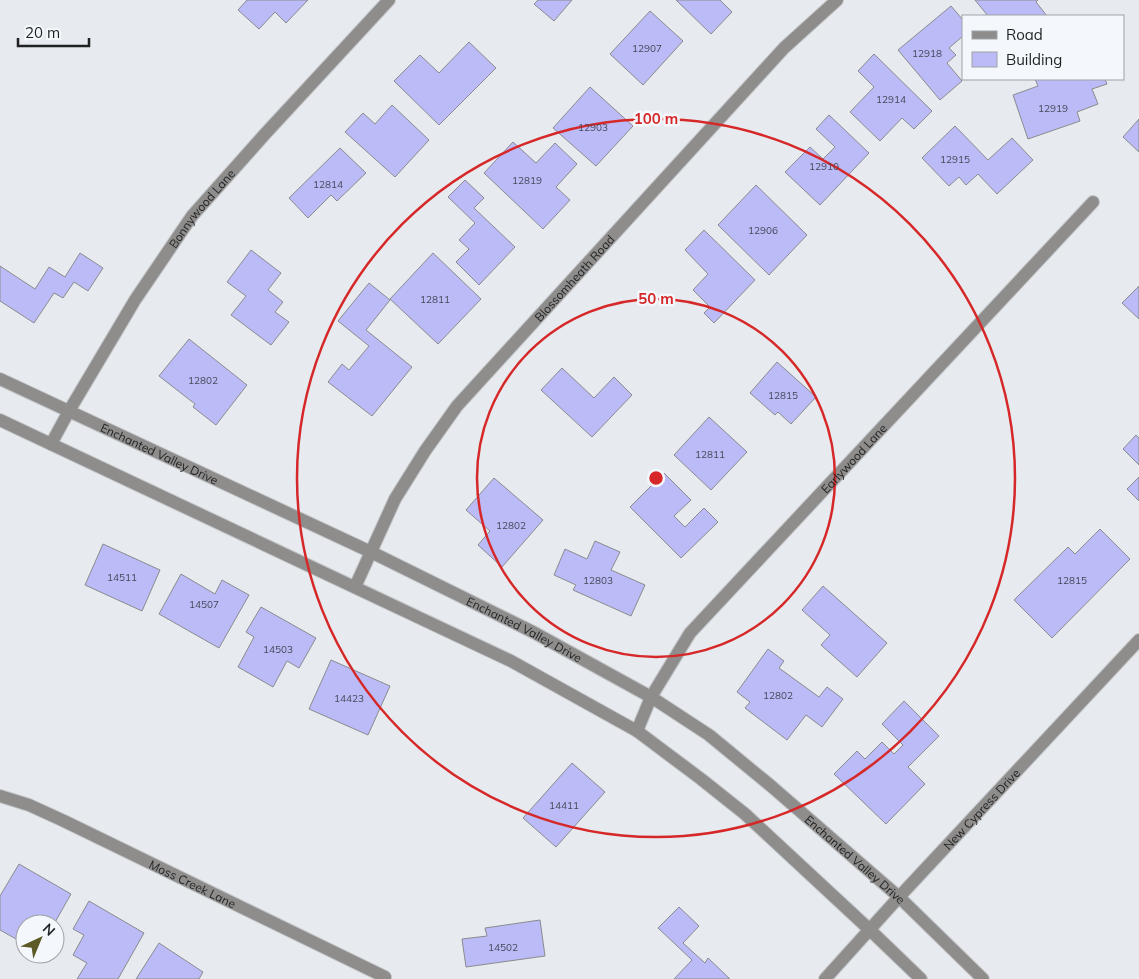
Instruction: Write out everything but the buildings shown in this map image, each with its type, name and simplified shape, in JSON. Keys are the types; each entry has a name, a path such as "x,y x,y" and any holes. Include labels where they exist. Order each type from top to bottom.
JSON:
{"street":[{"name":"Bonnywood Lane","path":"51,444 68,411 135,300 192,216 389,0"},
{"name":"Blossomheath Road","path":"355,587 395,499 425,451 457,406 784,48 837,0"},
{"name":"Earlywood Lane","path":"637,731 651,697 690,633 1093,202"},
{"name":"Enchanted Valley Drive","path":"0,379 371,552 533,632 651,697 709,735 771,786 899,897 984,979"},
{"path":"0,420 511,661 637,731 701,778 745,814 922,979"},
{"name":"New Cypress Drive","path":"825,979 1139,640"},
{"name":"Moss Creek Lane","path":"0,796 29,805 64,821 384,977"}]}
